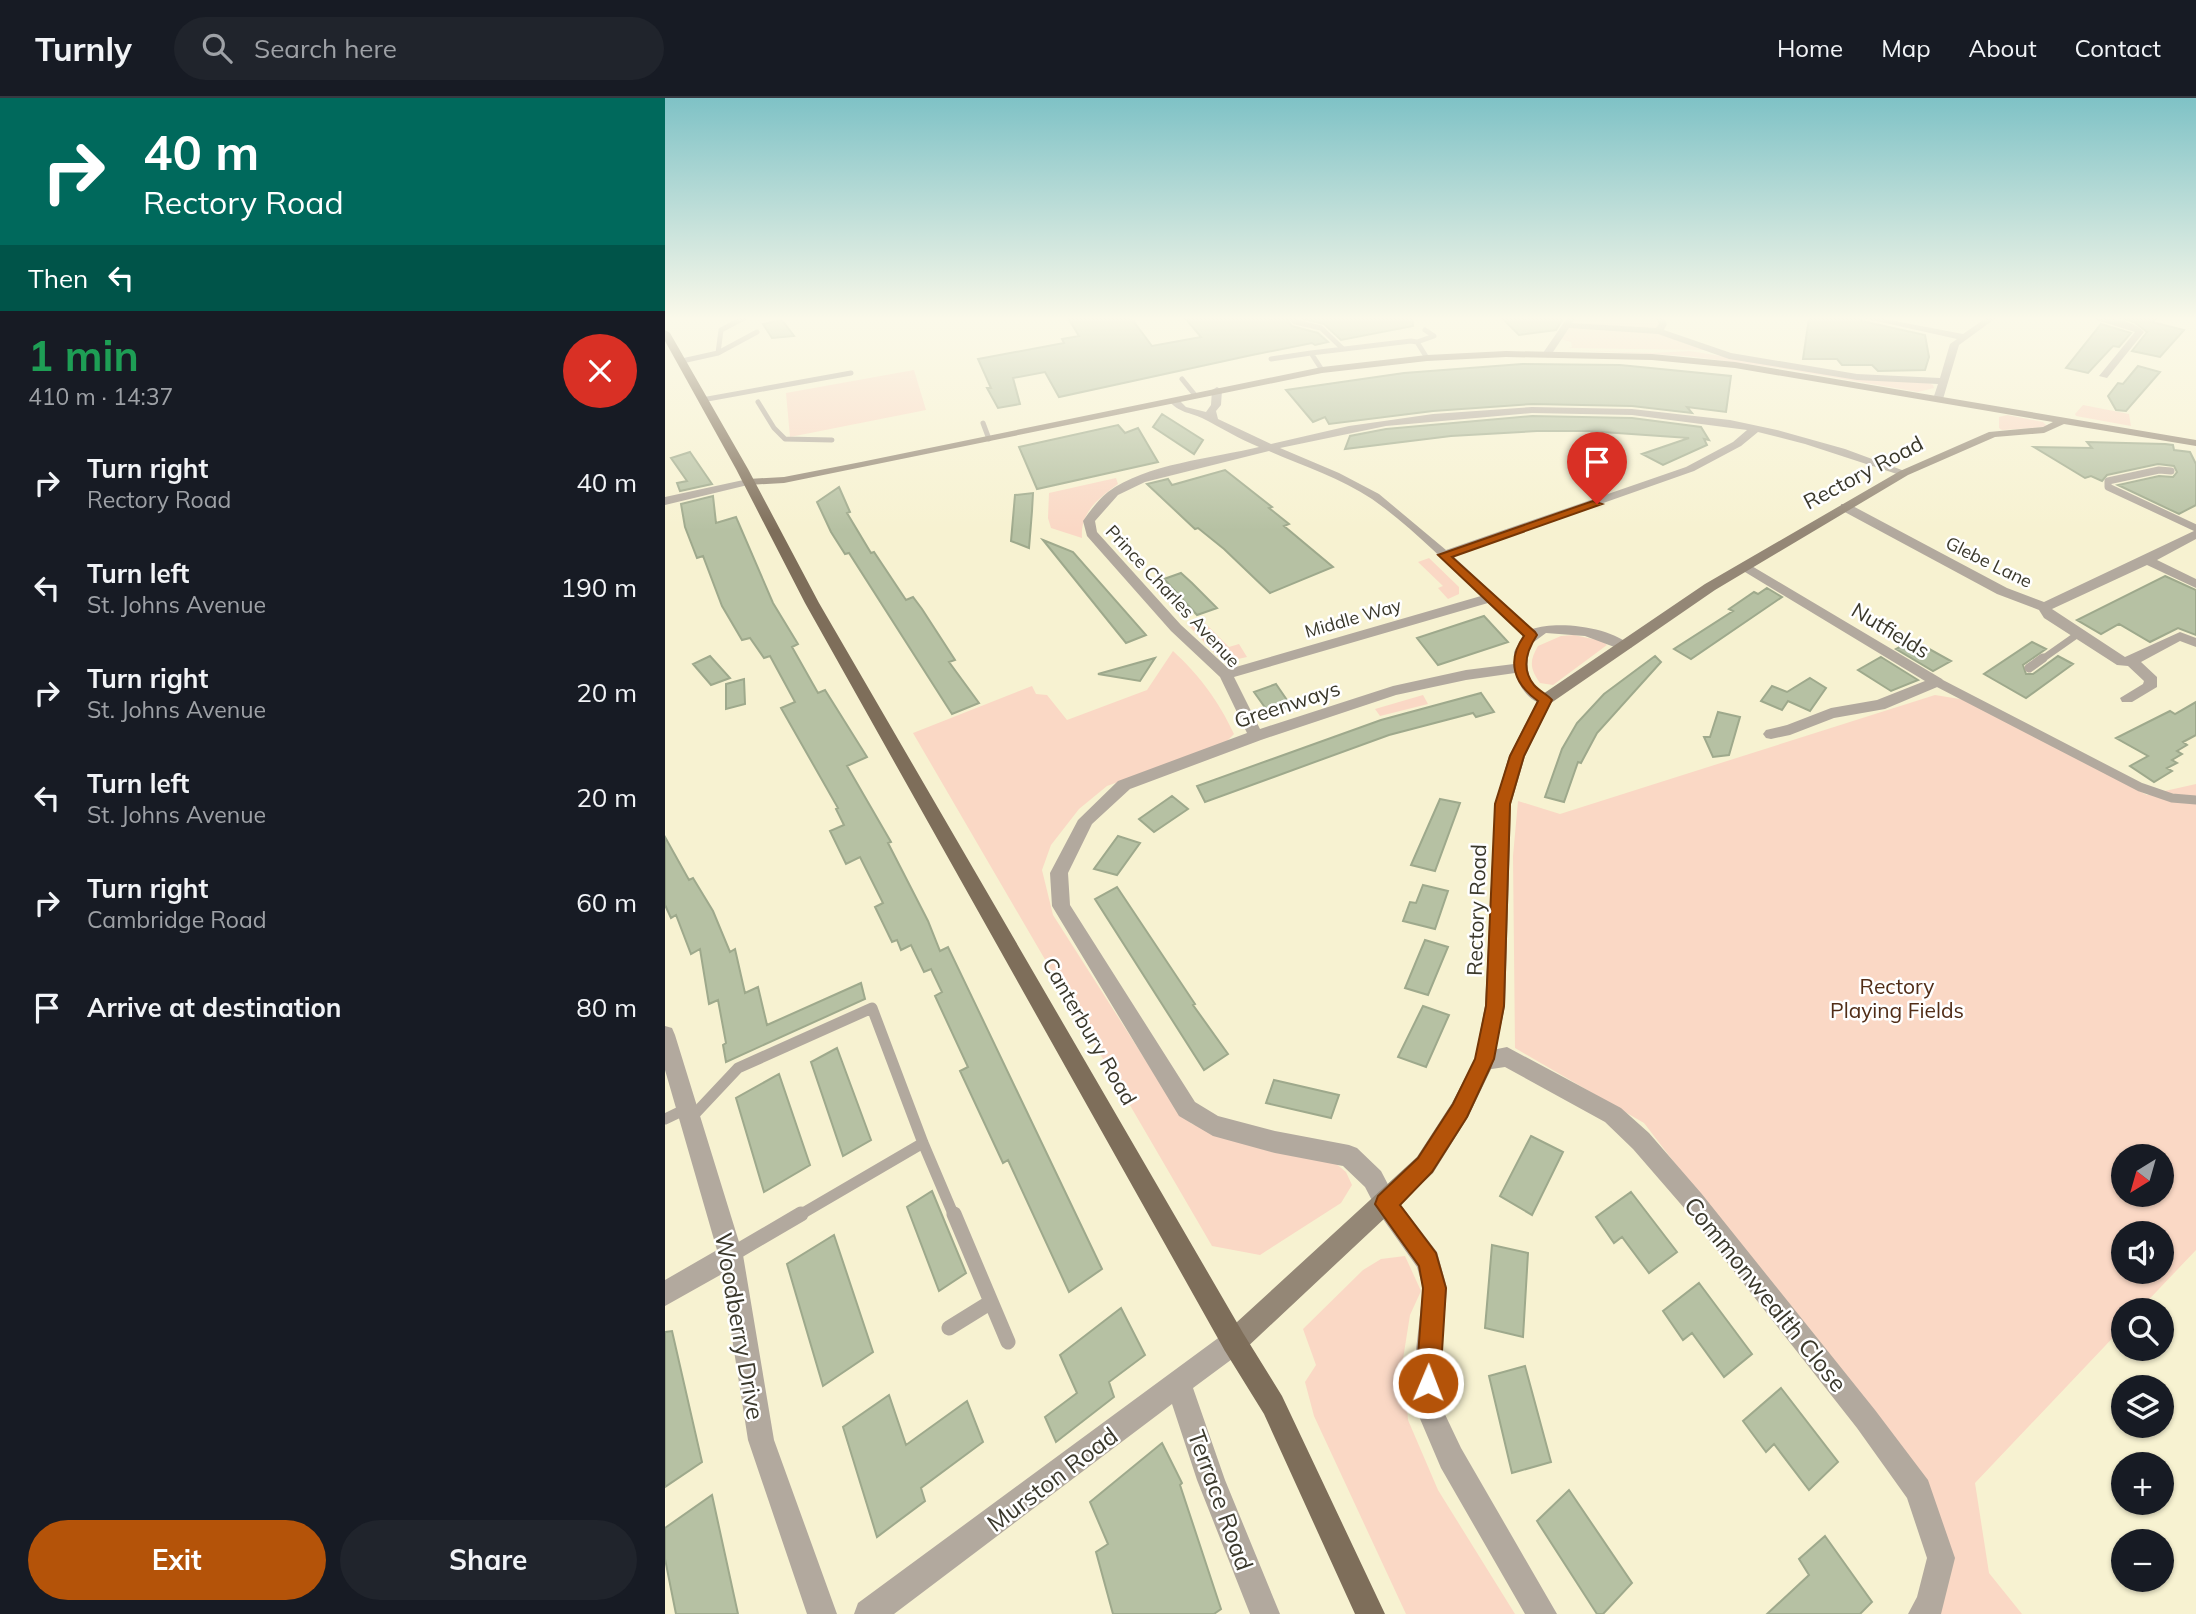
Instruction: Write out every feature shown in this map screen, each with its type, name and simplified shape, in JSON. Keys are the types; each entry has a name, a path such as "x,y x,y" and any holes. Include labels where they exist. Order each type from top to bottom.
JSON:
{"main road":[{"name":"Canterbury Road","path":"696,389 812,603 1234,1342 1273,1405 1370,1614"}],"street":[{"path":"665,501 748,482 784,480 989,439 1224,389"},
{"path":"1882,389 2196,443"},
{"path":"1938,399 1940,389"},
{"path":"1213,419 1211,411 1216,405 1217,390"},
{"path":"1173,400 1182,409 1213,419 1234,433 1335,475 1375,496 1411,524 1531,635"},
{"path":"1991,408 1993,434"},
{"name":"Prince Charles Avenue","path":"1256,736 1226,675 1176,628 1091,533 1089,521 1114,493 1135,483 1384,423 1491,412 1609,412 1755,429 1818,445 1904,473"},
{"name":"Rectory Road","path":"1234,1342 1425,1165 1460,1110 1485,1059 1495,1006 1503,804 1517,756 1545,700 1669,614 1904,473 1993,434 2043,430 2061,421"},
{"path":"1444,555 1690,469 1737,444 1755,429"},
{"name":"Glebe Lane","path":"1845,507 2002,591 2044,607 2147,560 2196,534"},
{"path":"2147,560 2196,584"},
{"name":"Nutfields","path":"1745,566 1937,682"},
{"name":"Middle Way","path":"1226,675 1490,598"},
{"path":"2044,607 2049,615 2114,660 2122,662 2131,661 2180,636 2196,643"},
{"path":"1545,700 1529,688 1519,668 1522,648 1531,635 1545,629 1582,631 1597,634 1625,647"},
{"path":"2127,698 2150,687 2152,680 2131,661"},
{"name":"Greenways","path":"1086,820 1124,785 1256,736 1393,691 1519,668"},
{"name":"Nutfields","path":"1771,734 1790,730 1831,713 1881,705 1937,682"},
{"name":"Canterbury Road","path":"1086,820 1059,873 1061,906 1129,1020 1187,1109 1213,1125 1275,1142 1349,1156 1373,1179 1386,1204"},
{"name":"Woodberry Drive","path":"665,1035 731,1255 761,1440 822,1614"},
{"name":"Commonwealth Close","path":"1485,1059 1507,1057 1613,1115 1641,1141 1693,1201 1849,1398 1918,1490 1941,1558 1930,1604 1923,1614"},
{"path":"1386,1204 1429,1261 1435,1288 1428,1359 1428,1407 1451,1458 1542,1614"},
{"path":"665,1294 731,1255"},
{"name":"Murston Road","path":"869,1614 1234,1342"},
{"name":"Terrace Road","path":"1179,1384 1211,1480 1265,1614"}],"lane":[{"path":"702,400 764,389"},
{"path":"1190,389 1195,395"},
{"path":"758,402 779,437 787,442 832,440"},
{"path":"983,423 989,439"},
{"path":"2171,471 2159,470 2108,481 2108,487 2196,528"},
{"path":"2029,668 2078,634"},
{"path":"1937,682 2140,787 2172,798 2196,800"},
{"path":"665,1119 690,1113 738,1068 872,1008 923,1143 1008,1342"},
{"path":"731,1255 923,1143"},
{"path":"949,1328 991,1302"}],"green space":[{"path":"810,389 920,389 926,410 790,437 786,393"},
{"path":"1899,389 1931,389 1918,392"},
{"path":"2083,405 2129,414 2131,426 2076,416"},
{"path":"2007,415 2043,422 2048,427 2002,430 1999,428 1999,417"},
{"path":"1116,478 1118,484 1098,500 1088,513 1082,529 1082,538 1051,528 1048,518 1049,493"},
{"path":"1429,558 1459,587 1459,594 1448,599 1438,588 1443,586 1418,562"},
{"path":"1202,620 1229,647 1239,644 1247,657 1221,660 1188,625"},
{"path":"1574,635 1602,641 1607,645 1553,685 1540,683 1532,665 1538,646 1561,636"},
{"path":"1173,651 1208,689 1234,734 1224,744 1107,786 1079,809 1051,845 1042,870 1053,915 1178,1111 1192,1124 1334,1162 1346,1172 1352,1185 1341,1203 1260,1255 1212,1246 913,733 1032,686 1036,694 1047,695 1067,720 1147,690"},
{"path":"1423,695 1428,704 1380,716 1375,709"},
{"name":"Rectory Playing Fields","path":"1935,695 1966,700 2147,795 2196,784 2196,1250 2174,1273 2174,1221 2111,1221 2111,1284 2164,1284 2150,1298 2111,1298 2111,1340 1975,1483 1989,1573 2022,1614 1929,1614 1930,1515 1876,1425 1644,1123 1515,1048 1513,856 1518,801 1560,814"},
{"path":"1405,1256 1421,1291 1410,1315 1403,1359 1408,1420 1438,1490 1515,1614 1406,1614 1314,1416 1305,1382 1316,1365 1303,1329 1363,1270 1381,1259"}],"building":[{"path":"987,389 1016,389 1020,404 998,408"},
{"path":"1054,389 1097,389 1059,397"},
{"path":"1729,389 1726,412 1687,407 1692,413 1632,406 1532,404 1433,411 1329,424 1325,417 1313,422 1286,390"},
{"path":"2114,389 2145,389 2126,411 2116,410 2108,396"},
{"path":"1162,414 1203,440 1194,454 1153,427"},
{"path":"1532,416 1632,418 1701,427 1709,440 1704,439 1707,445 1663,465 1642,454 1689,438 1588,431 1537,431 1451,436 1345,449 1350,436 1386,429"},
{"path":"1118,425 1125,433 1138,428 1158,462 1037,489 1019,447"},
{"path":"2087,442 2165,444 2173,445 2174,450 2190,452 2196,464 2196,505 2179,514 2118,485 2159,476 2173,477 2177,472 2174,466 2158,464 2107,475 2102,481 2091,476 2085,478 2034,447 2092,448"},
{"path":"690,452 712,484 680,491 677,483 687,481 671,458"},
{"path":"1225,470 1272,507 1269,508 1289,524 1284,526 1333,567 1270,593 1224,549 1198,528 1195,529 1147,484 1168,479 1172,485"},
{"path":"839,487 850,512 847,513 871,553 874,552 906,600 913,597 922,609 955,660 949,662 979,703 952,714 849,553 845,554 817,502"},
{"path":"1033,493 1029,548 1011,541 1015,495"},
{"path":"713,496 716,523 736,517 773,603 798,644 792,647 818,693 825,690 867,757 847,766 891,842 888,843 928,921 940,951 948,947 1102,1269 1069,1292 1008,1160 1003,1163 960,1071 968,1067 935,996 942,992 931,969 924,972 911,945 901,950 897,940 892,942 875,907 883,903 860,857 846,864 830,831 844,825 836,809 838,808 781,708 795,702 770,656 764,658 750,638 742,640 722,606 703,556 697,558 685,527 681,504"},
{"path":"1043,540 1073,552 1146,635 1126,643"},
{"path":"1181,573 1217,608 1197,615 1164,579"},
{"path":"2165,576 2196,590 2196,635 2178,628 2150,642 2119,624 2101,634 2077,620"},
{"path":"1767,588 1782,597 1691,659 1674,649 1733,611 1729,609 1754,592 1758,594"},
{"path":"1484,616 1508,642 1438,665 1417,638"},
{"path":"1913,640 1951,661 1933,671 1896,649"},
{"path":"2032,642 2046,649 2023,665 2026,674 2033,674 2058,656 2073,664 2026,698 1984,674"},
{"path":"710,656 730,678 711,685 693,664"},
{"path":"1655,656 1661,662 1597,733 1581,763 1578,762 1564,802 1545,797 1562,749 1577,723 1604,694"},
{"path":"1881,657 1918,680 1891,691 1858,670"},
{"path":"1155,658 1140,681 1098,674"},
{"path":"1810,678 1826,688 1810,711 1788,701 1782,710 1761,701 1772,686 1787,692"},
{"path":"744,679 745,704 726,709 726,684"},
{"path":"1276,684 1291,706 1269,713 1254,692"},
{"path":"1481,693 1494,712 1476,717 1473,713 1389,735 1205,802 1197,786 1381,720"},
{"path":"2196,702 2196,735 2183,742 2187,745 2177,751 2182,754 2172,760 2177,763 2167,768 2172,771 2154,782 2130,766 2148,756 2116,738 2170,711 2175,714"},
{"path":"1718,712 1740,717 1729,755 1713,757 1704,737 1710,737"},
{"path":"1172,796 1188,809 1154,832 1139,819"},
{"path":"1440,799 1460,803 1435,871 1411,865"},
{"path":"1118,836 1140,843 1117,875 1094,869"},
{"path":"665,837 689,880 693,878 713,911 730,952 735,949 745,993 758,987 767,1025 861,983 865,999 726,1062 723,1045 726,1043 718,1000 709,1004 700,949 691,954 676,915 671,918 665,905"},
{"path":"1423,885 1448,891 1435,929 1403,921 1410,902 1416,903"},
{"path":"1117,887 1228,1054 1204,1070 1095,899"},
{"path":"1425,940 1448,947 1428,995 1405,988"},
{"path":"1423,1006 1449,1015 1426,1067 1398,1057"},
{"path":"837,1048 871,1140 843,1156 811,1062"},
{"path":"779,1074 810,1165 764,1192 736,1098"},
{"path":"1274,1080 1339,1095 1331,1118 1266,1103"},
{"path":"1531,1136 1563,1152 1532,1215 1500,1196"},
{"path":"932,1191 966,1273 939,1291 907,1207"},
{"path":"1631,1192 1677,1252 1649,1273 1622,1237 1614,1243 1596,1217"},
{"path":"834,1235 873,1352 823,1386 787,1264"},
{"path":"1492,1245 1528,1253 1523,1337 1485,1328"},
{"path":"1699,1283 1752,1354 1724,1377 1692,1333 1683,1340 1663,1311"},
{"path":"1121,1308 1145,1355 1109,1382 1114,1397 1056,1442 1045,1417 1077,1393 1060,1355"},
{"path":"672,1331 702,1462 665,1487 665,1332"},
{"path":"1525,1366 1551,1462 1512,1473 1489,1376"},
{"path":"1781,1388 1838,1462 1809,1490 1774,1444 1766,1452 1743,1421"},
{"path":"889,1395 906,1445 967,1401 983,1442 921,1488 925,1501 877,1537 843,1427"},
{"path":"1162,1443 1182,1483 1180,1485 1221,1609 1214,1614 1113,1614 1096,1552 1108,1544 1090,1502"},
{"path":"1569,1490 1632,1583 1603,1614 1597,1614 1537,1521"},
{"path":"712,1495 738,1614 676,1614 665,1559 665,1528"},
{"path":"1825,1536 1872,1602 1860,1614 1767,1614 1809,1575 1799,1559"}],"route":[{"path":"1428,1383 1435,1288 1429,1261 1386,1204 1425,1165 1460,1110 1485,1059 1495,1006 1503,804 1517,756 1545,700 1529,688 1519,668 1522,648 1531,635 1444,555 1597,504"}]}
